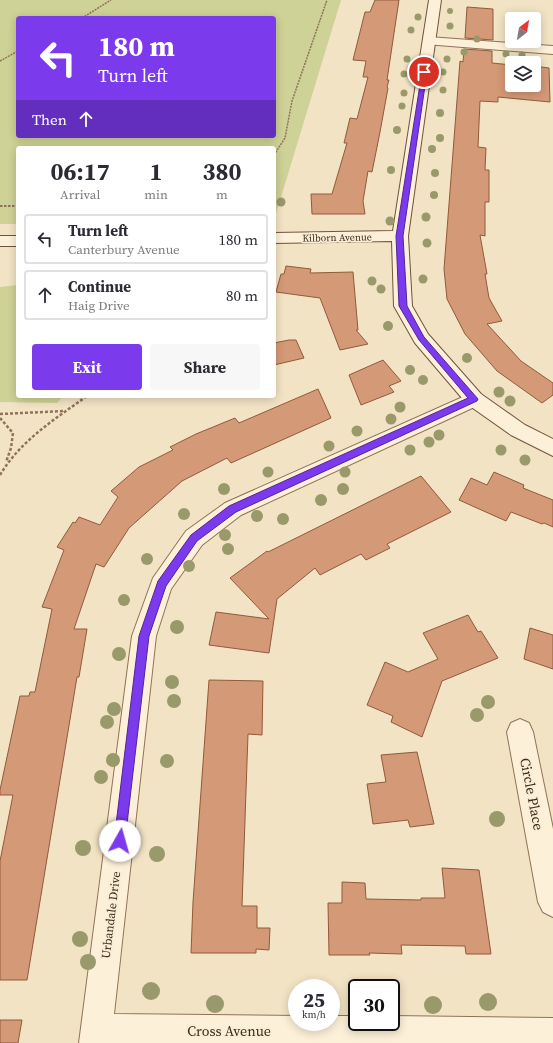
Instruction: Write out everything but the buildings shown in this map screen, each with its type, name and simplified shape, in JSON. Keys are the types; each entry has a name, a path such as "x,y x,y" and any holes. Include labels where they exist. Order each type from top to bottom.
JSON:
{"street":[{"path":"434,0 400,236 403,306 421,338 474,399 496,416 518,430 553,448"},
{"path":"429,42 553,50"},
{"name":"Kilborn Avenue","path":"276,238 400,236"},
{"path":"0,241 16,241"},
{"name":"Urbandale Drive","path":"96,1036 144,636 161,584 194,538 232,509 474,399"},
{"name":"Circle Place","path":"520,732 553,902"},
{"name":"Cross Avenue","path":"96,1036 553,1034"}],"path":[{"path":"85,16 111,0"},
{"path":"276,152 285,138 292,101 327,0"},
{"path":"0,61 16,52"},
{"path":"0,206 16,206"},
{"path":"5,464 36,435 65,411 84,398"},
{"path":"0,414 65,411"},
{"path":"0,418 13,433 11,448 0,475"}],"green space":[{"path":"0,0 341,0 276,213 276,146 16,146 16,224 0,224"},
{"path":"16,285 16,398 61,398 57,403 0,402 0,287"}],"route":[{"path":"120,841 144,636 161,584 194,538 232,509 474,399 421,338 403,306 400,236 424,72"}]}
